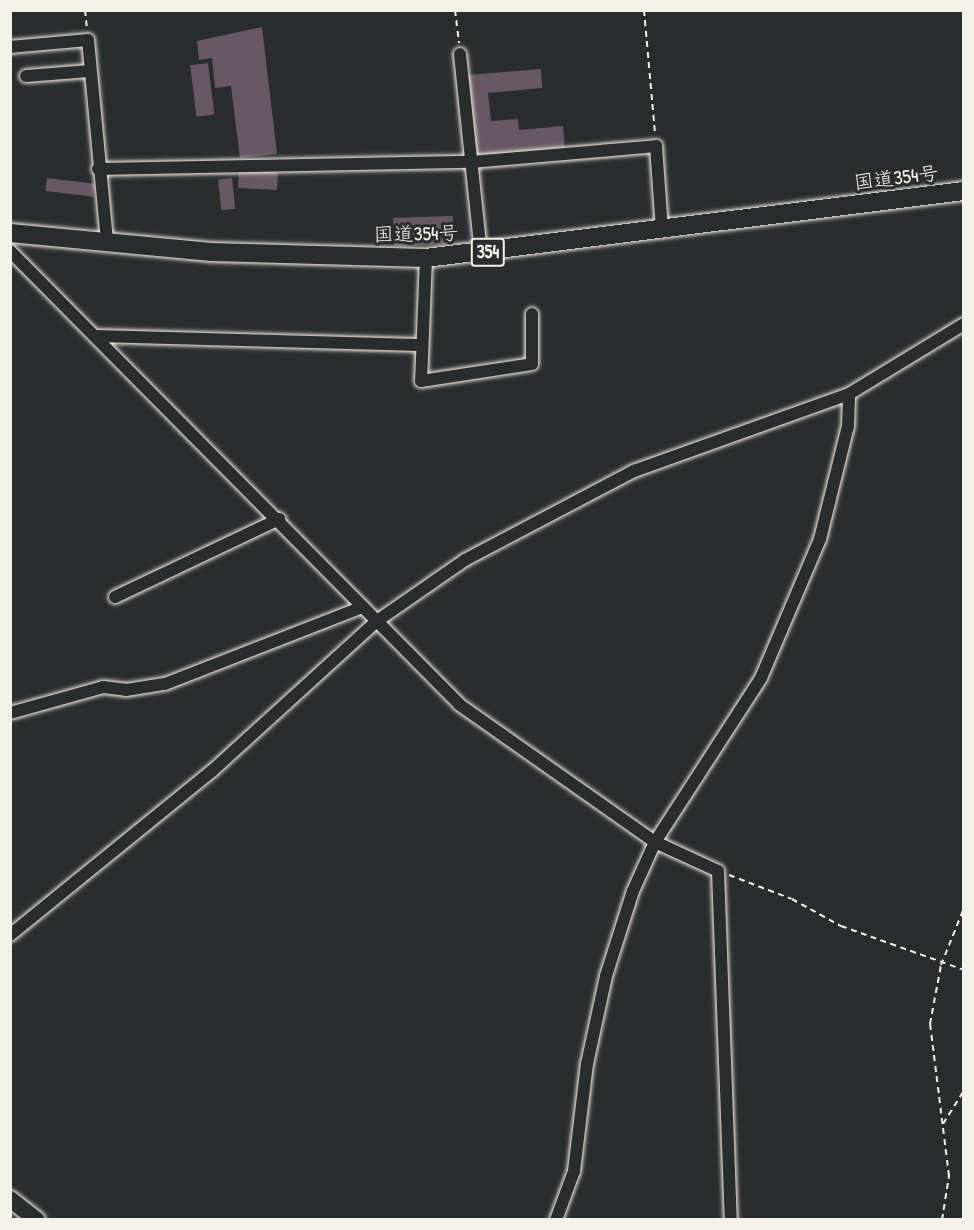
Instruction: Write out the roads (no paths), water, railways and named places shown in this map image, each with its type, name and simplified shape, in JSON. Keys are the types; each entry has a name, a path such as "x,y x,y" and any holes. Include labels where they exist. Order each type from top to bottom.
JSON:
{"highway":[{"name":"国道354号","path":"10,233 211,252 426,258 481,253 963,191"}],"main road":[{"path":"10,1199 37,1220"}],"street":[{"path":"10,47 88,40 98,169 107,242"},
{"path":"460,54 481,253"},
{"path":"26,76 90,71"},
{"path":"98,169 471,162 656,146 662,229"},
{"path":"10,251 279,519 363,608 460,705 655,842 718,871 731,1220"},
{"path":"426,258 421,345 422,381 532,364 532,314"},
{"path":"10,934 212,771 377,621 465,560 634,471 849,394 963,324"},
{"path":"95,336 421,345"},
{"path":"556,1220 574,1171 587,1064 606,976 633,891 655,842 761,678 820,539 848,426 849,394"},
{"path":"115,597 279,519"},
{"path":"10,713 103,687 126,690 165,684 363,608"}]}
